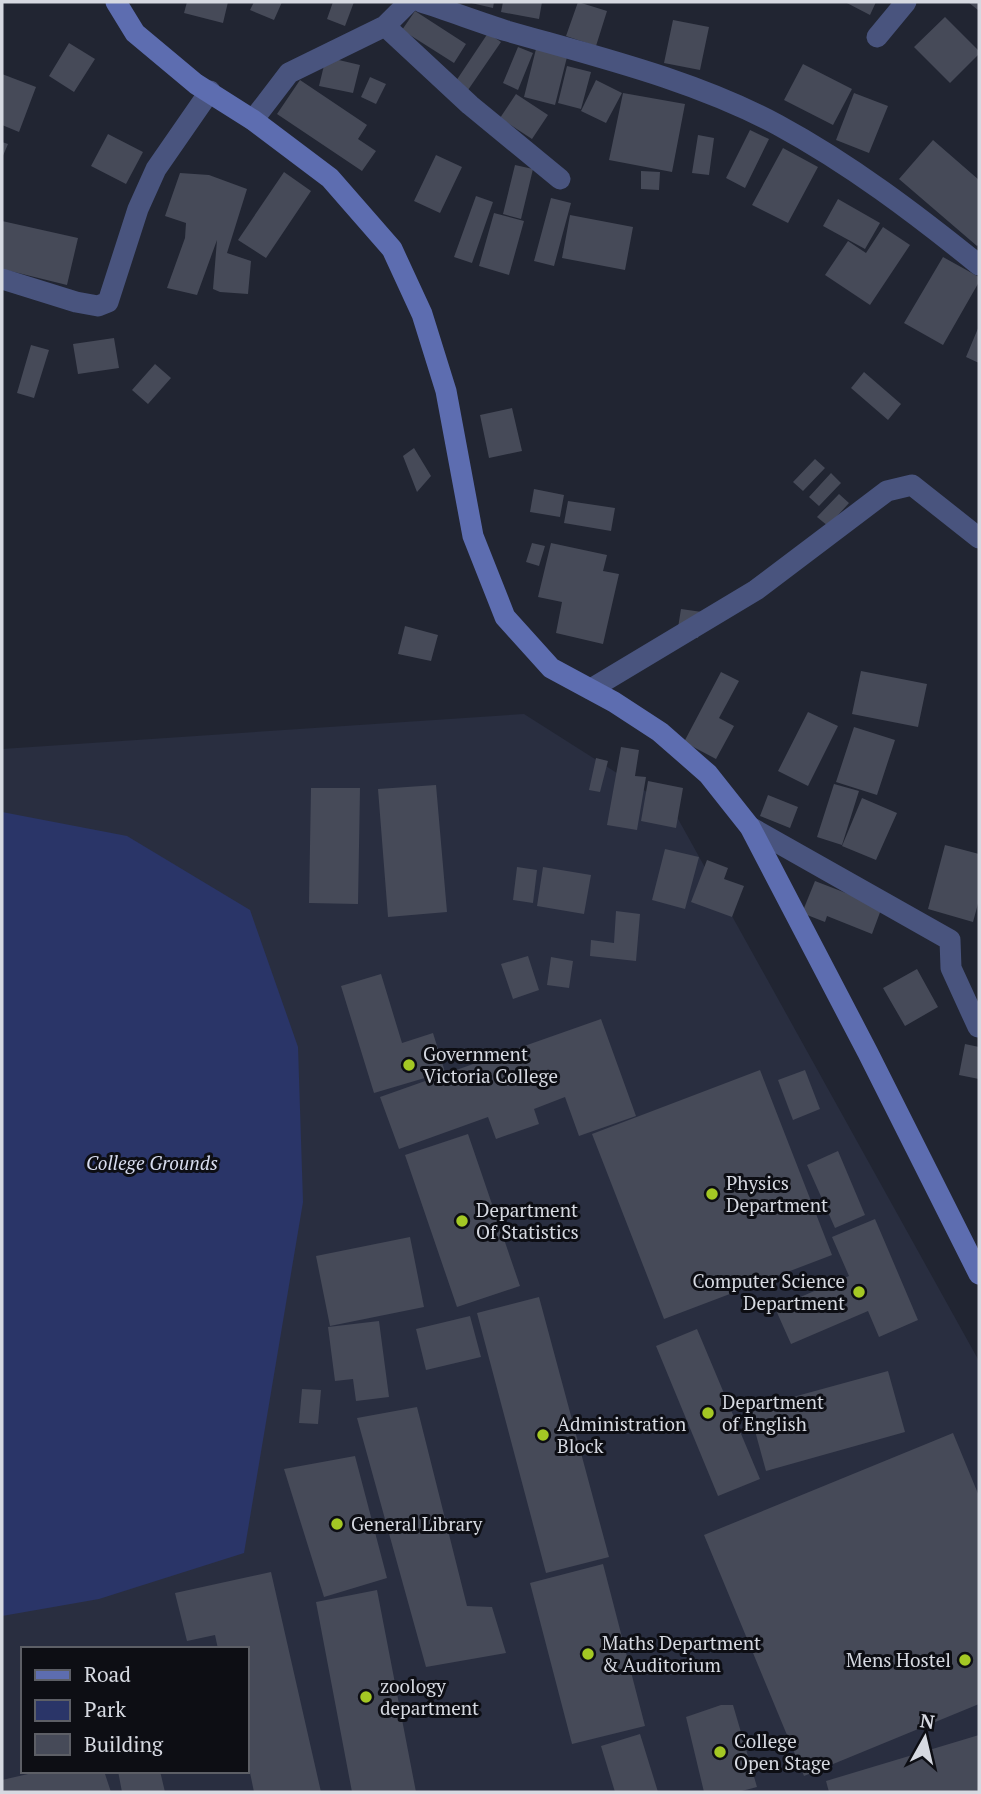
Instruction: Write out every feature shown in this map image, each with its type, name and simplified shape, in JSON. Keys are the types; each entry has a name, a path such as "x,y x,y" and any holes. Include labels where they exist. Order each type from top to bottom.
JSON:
{"main road":[{"path":"116,2 135,33 196,84 253,120 330,178 392,248 422,314 446,391 473,536 505,617 551,668 614,702 670,740 708,774 750,827 868,1053 979,1275"}],"street":[{"path":"253,120 289,73 384,26 409,2"},
{"path":"421,2 692,87 777,125 850,168 936,230 979,265"},
{"path":"877,37 906,2"},
{"path":"384,26 470,105 560,179"},
{"path":"2,279 76,302 98,306 108,302 138,209 156,169 209,91"},
{"path":"591,690 756,590 887,491 912,485 979,538"},
{"path":"750,827 950,940 951,968 978,1027"}],"shaded area":[{"name":"Government Victoria College","path":"524,714 672,808 979,1361 979,1792 2,1792 2,749"}],"green space":[{"name":"College Grounds","path":"2,812 127,836 250,910 298,1047 303,1202 244,1553 99,1599 2,1616"}],"building":[{"path":"187,2 228,2 223,23 184,13"},
{"path":"254,2 282,2 274,20 250,10"},
{"path":"333,2 354,2 345,26 327,19"},
{"path":"467,2 494,2 493,8"},
{"path":"503,2 542,2 539,19 501,12"},
{"path":"578,2 607,11 596,46 566,36"},
{"path":"845,2 876,2 870,15"},
{"path":"968,2 979,2 978,10"},
{"path":"415,11 466,44 454,63 402,30"},
{"path":"945,17 979,51 950,83 914,47"},
{"path":"673,20 709,27 700,70 664,63"},
{"path":"488,33 501,42 468,90 456,81"},
{"path":"69,43 95,59 74,92 49,76"},
{"path":"518,47 533,53 518,90 503,83"},
{"path":"536,49 567,57 555,105 524,97"},
{"path":"326,57 360,65 353,93 319,86"},
{"path":"803,64 852,89 833,125 784,100"},
{"path":"567,66 591,72 581,109 558,103"},
{"path":"2,74 36,87 19,132 2,125"},
{"path":"370,77 386,84 376,104 361,97"},
{"path":"300,80 367,125 358,139 376,151 362,171 277,114"},
{"path":"596,80 622,93 606,123 581,111"},
{"path":"623,93 685,104 672,172 609,160"},
{"path":"854,93 888,106 869,153 836,140"},
{"path":"516,94 548,115 532,139 500,118"},
{"path":"750,130 769,139 745,188 726,178"},
{"path":"108,134 143,152 126,184 91,166"},
{"path":"698,135 714,138 709,175 692,173"},
{"path":"933,140 979,180 977,246 899,179"},
{"path":"2,142 8,144 2,158"},
{"path":"783,148 818,167 788,223 752,205"},
{"path":"436,155 462,167 440,213 414,201"},
{"path":"515,165 533,169 521,219 503,214"},
{"path":"641,171 660,172 659,190 641,189"},
{"path":"284,172 311,191 266,258 238,240"},
{"path":"180,173 209,175 247,189 227,253 251,261 248,294 213,289 217,240 197,295 167,288 185,238 186,223 165,216"},
{"path":"476,196 493,202 472,263 454,257"},
{"path":"551,198 571,203 554,266 534,261"},
{"path":"838,199 880,223 865,249 823,226"},
{"path":"494,213 524,221 509,275 479,266"},
{"path":"570,215 633,227 625,270 562,258"},
{"path":"2,221 78,238 67,285 2,269"},
{"path":"883,227 910,245 870,305 825,275 848,241 866,253"},
{"path":"943,257 979,277 979,282 943,345 904,323"},
{"path":"979,326 979,363 966,357"},
{"path":"114,338 119,368 78,374 73,344"},
{"path":"31,345 49,350 34,398 17,393"},
{"path":"155,364 171,378 148,404 132,390"},
{"path":"864,372 901,404 888,420 851,388"},
{"path":"512,408 522,451 489,458 480,415"},
{"path":"414,448 431,476 417,492 403,456"},
{"path":"815,459 825,468 803,491 793,482"},
{"path":"831,473 841,483 819,506 809,497"},
{"path":"534,489 564,495 560,517 530,512"},
{"path":"839,494 849,503 828,526 817,517"},
{"path":"568,501 615,508 611,531 564,523"},
{"path":"532,543 545,546 539,566 526,562"},
{"path":"551,543 607,555 603,571 619,574 603,644 556,633 562,602 538,597"},
{"path":"681,609 702,612 698,638 677,634"},
{"path":"405,626 438,635 431,661 398,654"},
{"path":"861,671 927,684 918,727 852,714"},
{"path":"721,672 739,681 719,718 734,726 716,759 684,742"},
{"path":"808,712 838,726 808,786 778,771"},
{"path":"854,727 895,740 877,795 836,782"},
{"path":"621,747 639,750 635,776 646,777 637,830 607,825"},
{"path":"596,758 608,761 600,792 589,790"},
{"path":"648,781 683,788 676,828 641,821"},
{"path":"834,784 859,791 842,845 817,837"},
{"path":"436,785 447,912 388,917 378,789"},
{"path":"311,788 360,788 358,904 309,903"},
{"path":"768,795 798,807 790,828 760,816"},
{"path":"862,798 897,813 876,860 842,846"},
{"path":"945,845 979,854 979,900 973,922 928,909"},
{"path":"665,849 699,857 685,909 652,900"},
{"path":"707,860 728,868 724,879 744,886 732,917 691,902"},
{"path":"517,867 537,870 533,903 513,900"},
{"path":"543,867 591,875 584,914 537,906"},
{"path":"815,881 882,907 872,934 827,916 825,922 802,913"},
{"path":"616,911 640,914 636,961 590,956 591,940 614,943"},
{"path":"528,956 539,990 513,999 501,964"},
{"path":"551,957 573,961 569,988 547,985"},
{"path":"917,969 938,1007 905,1026 883,988"},
{"path":"381,974 402,1043 433,1033 445,1072 374,1093 341,986"},
{"path":"601,1019 636,1116 579,1136 565,1097 534,1109 539,1124 496,1139 488,1117 399,1149 380,1097"},
{"path":"965,1044 979,1047 979,1079 959,1075"},
{"name":"Physics Department","path":"760,1070 832,1255 664,1319 592,1134"},
{"path":"805,1070 820,1109 793,1120 778,1080"},
{"name":"Department Of Statistics","path":"468,1134 520,1286 457,1307 405,1155"},
{"path":"838,1151 865,1215 835,1228 807,1165"},
{"name":"Computer Science Department","path":"875,1219 918,1320 879,1337 868,1311 791,1344 775,1308 849,1276 832,1237"},
{"path":"410,1237 424,1307 330,1326 316,1256"},
{"name":"Administration Block","path":"539,1297 609,1557 546,1573 477,1313"},
{"path":"470,1316 481,1357 426,1370 416,1329"},
{"path":"379,1321 389,1397 356,1401 353,1379 335,1381 328,1327"},
{"name":"Department of English","path":"697,1329 760,1479 718,1496 656,1346"},
{"path":"888,1371 905,1432 766,1471 749,1409"},
{"path":"302,1389 321,1390 318,1424 299,1423"},
{"path":"417,1407 467,1606 492,1607 506,1653 426,1667 357,1418"},
{"path":"953,1433 979,1496 979,1704 804,1776 704,1535"},
{"name":"General Library","path":"355,1456 387,1578 324,1597 284,1469"},
{"name":"Maths Department & Auditorium","path":"603,1564 645,1726 572,1744 530,1583"},
{"path":"271,1572 321,1792 254,1792 248,1763 248,1647 218,1647 215,1635 187,1641 175,1593"},
{"name":"zoology department","path":"377,1590 416,1792 352,1792 316,1602"},
{"name":"College Open Stage","path":"721,1705 733,1705 757,1787 738,1792 704,1792 686,1717"},
{"path":"640,1734 658,1792 615,1792 601,1746"},
{"path":"979,1735 979,1792 829,1792 826,1781"},
{"path":"32,1773 105,1773 111,1792 2,1792 2,1780"},
{"path":"118,1773 160,1773 165,1792 122,1792"}],"place":[{"name":"Government Victoria College","path":"409,1065"},
{"name":"Physics Department","path":"712,1194"},
{"name":"Department Of Statistics","path":"462,1221"},
{"name":"Computer Science Department","path":"859,1292"},
{"name":"Department of English","path":"708,1413"},
{"name":"Administration Block","path":"543,1435"},
{"name":"General Library","path":"337,1524"},
{"name":"Maths Department & Auditorium","path":"588,1654"},
{"name":"Mens Hostel","path":"965,1660"},
{"name":"zoology department","path":"366,1697"},
{"name":"College Open Stage","path":"720,1752"}]}
